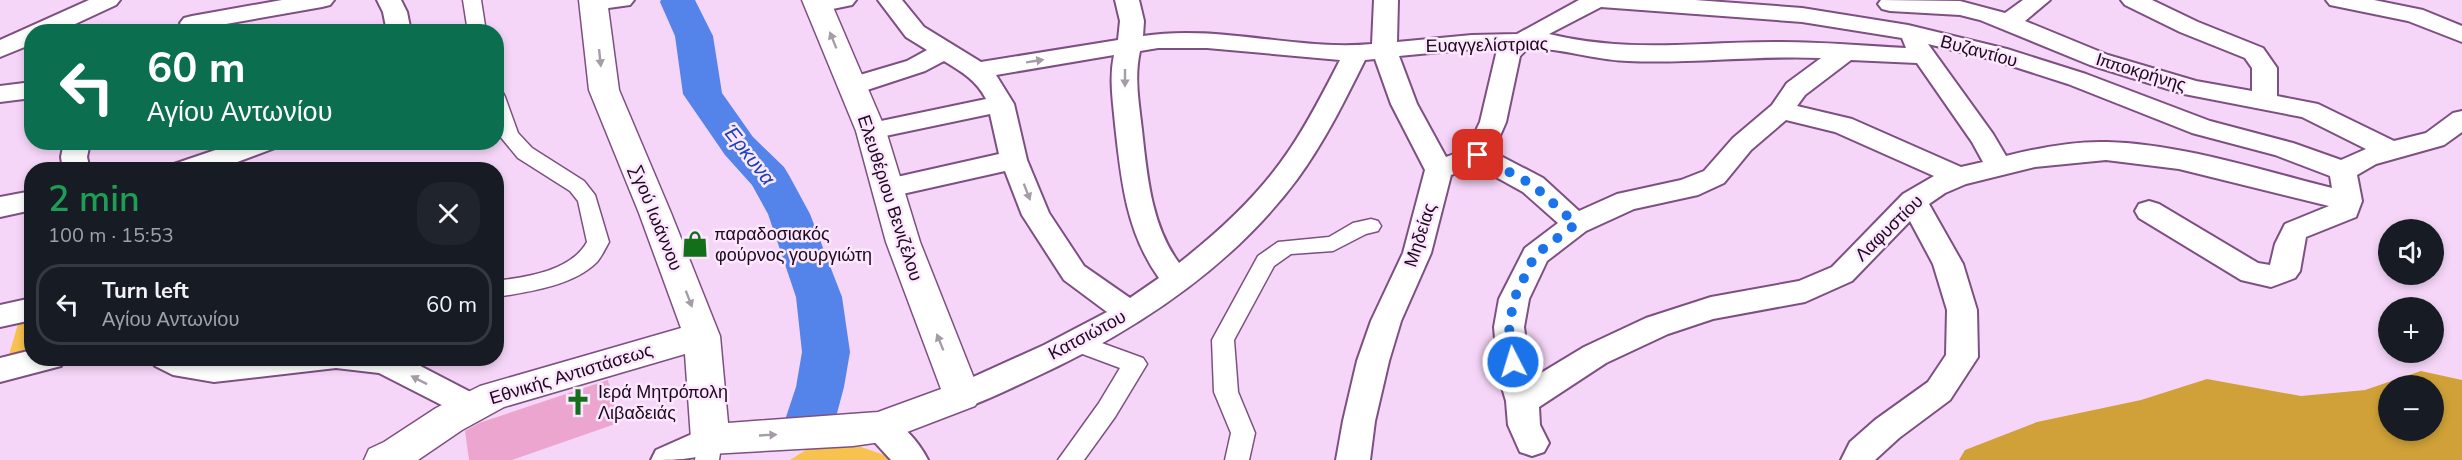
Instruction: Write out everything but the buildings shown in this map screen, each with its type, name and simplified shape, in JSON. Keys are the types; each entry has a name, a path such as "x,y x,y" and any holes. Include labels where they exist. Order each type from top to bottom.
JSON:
{"main road":[{"name":"Σγού Ιωάννου","path":"603,1 604,90 655,213 702,336 709,449"},
{"name":"Ελευθέριου Βενιζέλου","path":"826,2 852,86 871,131 903,242 962,396"},
{"name":"Εθνικής Αντιστάσεως","path":"383,460 399,453 471,407 493,396 702,336"},
{"name":"Κατσιώτου","path":"709,449 881,427 962,396"}],"street":[{"path":"55,24 108,0"},
{"path":"192,23 322,0"},
{"path":"389,0 397,24"},
{"path":"472,0 476,24"},
{"path":"890,0 915,32 977,70 990,83 1001,104 1014,160 1036,215 1074,273 1129,313"},
{"path":"1127,0 1134,19 1126,46 1124,71 1135,189 1147,234 1160,261 1176,280"},
{"path":"1386,0 1370,51 1404,104 1438,170 1478,155 1494,122 1508,54 1522,40 1598,0"},
{"name":"Βυζαντίου","path":"1598,0 1802,15 1908,32 1998,54 2077,79 2201,127 2284,149 2343,171"},
{"path":"2009,22 2038,0"},
{"path":"2133,0 2189,27 2254,53 2265,65 2264,100"},
{"path":"2338,0 2415,15 2462,35"},
{"path":"1889,2 1984,140 1999,167"},
{"name":"Ιπποκρήνης","path":"1889,2 1960,8 2009,22 2054,43 2099,60 2193,88 2309,110 2390,150"},
{"path":"0,50 24,38"},
{"name":"Ευαγγελίστριας","path":"977,70 1158,41 1207,41 1283,49 1370,51 1462,42 1522,40 1547,41 1584,50 1629,54 1782,49 1924,56"},
{"path":"852,86 916,66 944,51"},
{"name":"Κατσιώτου","path":"962,396 1077,343 1129,313 1176,280 1246,222 1289,170 1325,111 1370,51"},
{"path":"1532,443 1524,425 1522,401 1514,374 1509,327 1514,299 1535,255 1576,224 1628,201 1688,188 1714,177 1742,144 1781,111 1796,89 1844,53"},
{"path":"0,94 24,91"},
{"path":"871,131 1001,104"},
{"path":"1781,111 1843,125 1912,154 1958,177"},
{"path":"2149,212 2251,273 2271,276 2285,271 2289,244 2295,231 2346,210 2348,201 2343,171 2366,158 2434,139 2462,119"},
{"path":"504,120 509,135 525,153 577,186 588,200 598,242 590,256 569,268 541,281 504,287"},
{"path":"211,162 245,150"},
{"name":"Λαφυστίου","path":"1522,401 1595,355 1657,326 1711,308 1806,291 1842,274 1913,201 1935,186 1958,177 2035,158 2106,151 2179,160 2348,201"},
{"path":"1478,155 1533,185 1576,224"},
{"path":"889,188 1014,160"},
{"name":"Μηδείας","path":"1353,460 1359,421 1373,361 1386,321 1417,253 1438,170"},
{"path":"1858,460 1862,452 1887,429 1939,391 1962,357 1962,310 1951,273 1913,201"},
{"path":"0,207 24,202"},
{"path":"1237,460 1243,433 1226,392 1223,340 1266,261 1286,247 1333,244 1359,228 1371,226"},
{"path":"0,316 24,311"},
{"path":"1070,460 1107,410 1135,364 1077,343"},
{"path":"0,370 24,364"},
{"path":"184,366 214,370 253,366"},
{"path":"392,366 471,407"},
{"path":"881,427 911,460"},
{"path":"668,460 709,449"}],"shaded area":[{"path":"24,322 24,360 6,365 18,324"},
{"path":"2421,371 2439,375 2409,375"},
{"path":"2444,376 2462,380 2462,460 1959,460 1965,450 2037,422 2141,400 2207,379 2301,396 2365,390 2378,386 2378,441 2444,441"},
{"path":"861,447 899,460 790,460 809,448"}],"waterway":[{"name":"Έρκυνα","path":"678,2 694,36 703,94 739,146 769,177 789,214 819,297 826,352 820,387 811,417"}],"place":[{"name":"παραδοσιακός φούρνος γουργιώτη","path":"695,244"},
{"name":"Ιερά Μητρόπολη Λιβαδειάς","path":"578,402"}],"route":[{"path":"1478,155 1533,185 1576,224 1535,255 1514,299 1509,327 1513,362"}]}
